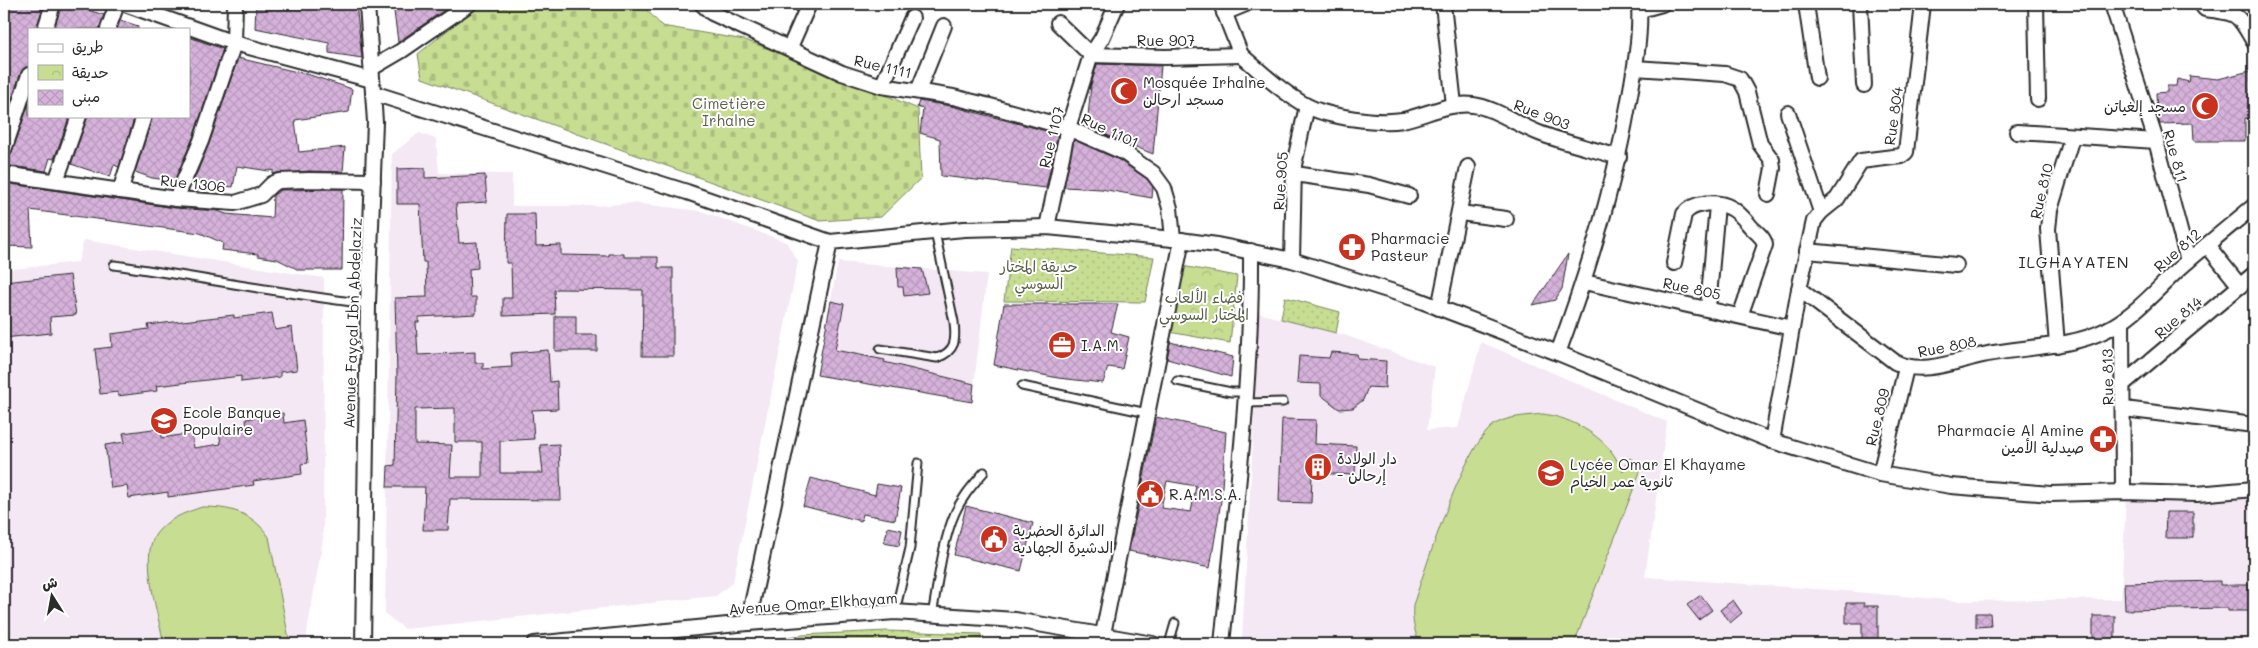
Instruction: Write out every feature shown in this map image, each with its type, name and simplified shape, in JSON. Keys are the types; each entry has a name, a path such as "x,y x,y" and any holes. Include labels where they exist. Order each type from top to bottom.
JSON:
{"street":[{"path":"44,28 53,4"},
{"path":"108,28 117,4"},
{"path":"124,4 174,25"},
{"path":"176,199 201,141 234,43 235,4"},
{"name":"Avenue Fayçal Ibn Abdelaziz","path":"363,644 368,304 375,122 366,4"},
{"path":"372,80 401,51 469,4"},
{"name":"Rue 1111","path":"702,4 712,13 790,47 842,73 882,86 953,97 1068,128"},
{"path":"790,47 809,4"},
{"name":"Rue 1107","path":"1047,227 1068,128 1091,55 1102,38 1117,4"},
{"path":"1246,4 1223,8 1241,55 1269,79 1307,106"},
{"path":"1443,4 1454,105"},
{"path":"1558,353 1584,282 1619,157 1635,68 1639,7 1662,4"},
{"path":"1806,4 1816,78"},
{"path":"1860,4 1864,85"},
{"name":"Rue 804","path":"1772,440 1799,289 1814,221 1820,212 1837,199 1861,161 1901,156 1906,152 1923,4"},
{"path":"2036,4 2038,99"},
{"name":"Rue 811","path":"2112,4 2156,141 2188,261"},
{"path":"2201,4 2205,10 2228,12 2239,16 2254,42"},
{"path":"882,86 912,18"},
{"path":"1058,23 1091,55"},
{"path":"918,91 944,26"},
{"path":"190,30 372,80 830,242 964,229 1047,227 1177,239 1251,251 1292,260 1439,308 1558,353 1772,440 1880,474 1951,486 2051,494 2123,492 2198,494 2254,489"},
{"name":"Rue 907","path":"1091,55 1165,57 1241,55"},
{"path":"1635,68 1725,74 1740,80 1748,92 1760,144 1772,160 1773,168 1768,194"},
{"path":"4,150 28,79"},
{"name":"Rue 903","path":"1307,106 1347,117 1371,121 1402,120 1454,105 1474,105 1485,108 1539,133 1619,157"},
{"name":"Rue 905","path":"1292,260 1294,165 1307,106"},
{"path":"1788,113 1820,212"},
{"path":"56,181 77,118"},
{"path":"120,190 143,118"},
{"name":"Rue 1101","path":"1068,128 1122,152 1153,173 1164,188 1177,239 1147,413 1103,634"},
{"path":"2017,132 2156,141"},
{"name":"Rue 810","path":"2057,344 2048,229 2050,210 2072,137"},
{"path":"1439,308 1468,167"},
{"name":"Rue 1306","path":"4,174 176,199 235,203 261,195 272,184 279,181 373,181"},
{"path":"1295,174 1369,185 1409,196"},
{"path":"1674,263 1684,214 1696,205 1717,204 1733,208 1764,241 1764,248 1740,316"},
{"path":"1708,308 1717,204"},
{"name":"Rue 812","path":"2122,321 2188,261 2254,206"},
{"path":"1460,213 1506,219"},
{"path":"748,623 830,242"},
{"path":"2207,245 2240,286"},
{"path":"1222,644 1246,398 1252,307 1251,251"},
{"path":"1807,251 1956,265"},
{"name":"Rue 814","path":"2124,384 2254,274"},
{"name":"Rue 805","path":"1584,282 1792,328"},
{"name":"Rue 808","path":"1799,289 1887,356 1906,368 1927,368 1986,354 2057,344 2096,334 2122,321"},
{"name":"Rue 813","path":"2122,321 2124,384 2123,492"},
{"name":"Rue 809","path":"1880,474 1906,368"},
{"path":"2124,409 2254,425"},
{"name":"Avenue Omar Elkhayam","path":"534,644 748,623 895,612 1015,620 1153,644"}],"lane":[{"path":"880,349 938,358 946,355 953,349 956,336 954,322 935,232"},
{"path":"114,265 195,276 324,299 368,304"},
{"path":"1177,381 1231,392 1246,398 1283,402"},
{"path":"1022,386 1147,413"},
{"path":"895,612 910,548 918,463"},
{"path":"932,615 954,514 966,493 984,472"},
{"path":"1169,644 1175,623"}],"shaded area":[{"path":"419,133 436,139 439,173 512,174 512,206 596,206 632,203 701,211 786,242 798,261 733,582 716,596 405,629 385,614 392,154"},
{"name":"Ecole Banque Populaire","path":"84,240 324,278 323,539 307,632 307,644 4,644 4,270 78,262"},
{"path":"838,262 987,274 972,402 817,375"},
{"name":"Lycée Omar El Khayame ثانوية عمر الخيام","path":"1258,313 1344,335 1435,367 1427,430 1458,428 1481,342 1667,422 1645,577 1958,601 2121,599 2126,496 2254,495 2254,644 1369,644 1242,640"}],"green space":[{"name":"Cimetière Irhalne","path":"480,4 632,4 643,6 662,26 745,40 841,76 918,109 921,178 881,217 820,221 422,78 418,54"},
{"name":"حديقة المختار السوسي","path":"1011,246 1154,257 1145,302 1004,301"},
{"name":"فضاء الألعاب المختار السوسي","path":"1182,266 1237,276 1230,343 1169,332"},
{"path":"1285,297 1340,312 1336,333 1281,319"},
{"path":"1542,414 1561,418 1589,431 1611,451 1623,472 1629,458 1643,464 1574,644 1420,644 1414,625 1413,605 1448,506 1472,453 1485,434 1497,423 1513,418"},
{"path":"202,507 222,508 240,513 255,522 269,537 290,644 164,644 152,588 149,557 151,544 156,534 165,524 182,514"},
{"path":"887,631 981,634 981,644 753,644 754,642 801,635"}],"building":[{"path":"7,4 44,4 36,28 28,28 28,66 21,72 4,123 4,14"},
{"path":"62,4 69,4 104,15 99,28 54,28"},
{"path":"256,4 356,4 362,58 329,53 329,43 255,28"},
{"path":"393,4 453,4 398,42"},
{"path":"120,20 138,26 138,28 117,28"},
{"path":"190,37 223,49 193,138 174,181 152,178 135,172 152,118 190,118"},
{"path":"238,58 310,75 352,89 349,112 295,120 299,152 345,147 343,172 309,171 273,174 273,170 237,166 233,187 193,182 209,144"},
{"name":"Mosquée Irhalne مسجد ارحالن","path":"1097,64 1161,66 1153,154 1087,127 1091,85"},
{"name":"مسجد إلغياتن","path":"2250,71 2254,94 2254,119 2245,118 2245,141 2194,141 2193,123 2160,124 2157,115 2156,93 2167,92 2167,86 2176,86 2177,79 2189,82 2190,76 2218,79"},
{"path":"919,101 951,106 1058,134 1046,188 941,176 940,139 920,133 923,109 917,107"},
{"path":"28,106 28,118 69,118 54,159 50,158 46,171 4,165 4,159 12,153"},
{"path":"87,118 134,118 119,167 114,165 110,177 71,164"},
{"path":"1074,140 1119,160 1147,179 1153,187 1152,198 1101,189 1064,187"},
{"path":"425,168 425,178 485,175 487,202 456,204 459,243 477,242 478,268 469,269 470,297 476,297 476,314 419,317 419,322 416,322 418,355 475,352 475,363 483,363 483,369 512,367 511,353 548,350 550,382 557,381 558,409 532,410 534,439 500,441 500,473 543,473 540,445 559,444 561,500 450,499 448,530 423,530 425,487 387,487 388,466 395,465 397,374 395,298 427,297 426,262 423,262 420,204 397,204 397,169","holes":["455,408 455,442 482,442 482,477 450,477 452,445 415,444 415,409"]},
{"path":"4,183 175,208 272,218 273,195 281,190 343,189 342,270 299,270 277,259 258,256 258,254 222,250 223,243 200,233 30,210 32,247 4,246"},
{"path":"507,214 535,214 536,246 561,245 561,255 609,256 609,254 624,254 624,257 658,257 658,268 673,268 673,356 642,356 643,290 558,289 554,290 555,314 503,316 503,298 512,298 511,263 506,263"},
{"path":"1568,254 1562,289 1555,300 1533,305"},
{"path":"897,267 922,269 928,293 904,296 903,287 898,287"},
{"path":"70,275 76,315 50,317 51,333 4,338 4,282"},
{"path":"831,301 844,304 835,350 885,360 884,362 974,384 972,402 817,375"},
{"name":"I.A.M.","path":"1004,304 1118,304 1111,332 1129,337 1122,369 1108,367 1103,383 1058,378 994,365"},
{"path":"272,313 275,330 292,327 297,370 280,372 280,377 241,382 241,376 156,386 157,391 118,396 118,392 100,394 95,349 112,347 111,334 149,329 148,325 234,315 234,318"},
{"path":"555,316 576,316 576,335 597,335 597,351 555,351"},
{"path":"1170,342 1233,357 1231,377 1167,359"},
{"path":"1331,352 1357,354 1358,359 1386,361 1385,388 1368,387 1363,400 1353,408 1339,409 1321,395 1321,384 1297,383 1299,356 1329,358"},
{"path":"283,413 284,423 303,420 308,463 301,464 302,474 253,481 254,485 168,497 168,492 129,498 127,486 111,488 105,445 125,442 123,433 161,428 162,438 192,433 194,448 221,444 219,431 247,427 246,419"},
{"name":"R.A.M.S.A.","path":"1156,417 1226,432 1221,501 1210,568 1129,551","holes":["1167,481 1196,486 1191,512 1161,508"]},
{"name":"دار الولادة - إرحالن","path":"1282,419 1316,420 1315,444 1356,446 1355,475 1312,473 1311,503 1279,502"},
{"path":"811,478 875,495 877,484 901,488 895,520 863,514 861,521 803,506"},
{"name":"الدائرة الحضرية الدشيرة الجهادية","path":"966,506 1033,523 1021,571 954,555"},
{"path":"2166,512 2193,512 2193,538 2165,538"},
{"path":"888,527 902,530 899,546 884,543"},
{"path":"2220,581 2220,585 2254,585 2254,611 2228,611 2228,608 2125,610 2124,583"},
{"path":"1701,595 1712,610 1699,620 1687,605"},
{"path":"1733,600 1742,613 1730,623 1720,610"},
{"path":"1846,603 1864,603 1864,606 1878,606 1878,644 1862,644 1862,623 1846,623"},
{"path":"1976,613 1990,613 1991,626 1976,627"},
{"path":"2093,616 2115,616 2115,644 2093,644"}],"place":[{"name":"Mosquée Irhalne مسجد ارحالن","path":"1124,91"},
{"name":"مسجد إلغياتن","path":"2205,106"},
{"name":"Pharmacie Pasteur","path":"1352,247"},
{"name":"I.A.M.","path":"1062,345"},
{"name":"Ecole Banque Populaire","path":"164,421"},
{"name":"Pharmacie Al Amine صيدلية الأمين","path":"2103,439"},
{"name":"دار الولادة - إرحالن","path":"1318,467"},
{"name":"Lycée Omar El Khayame ثانوية عمر الخيام","path":"1551,473"},
{"name":"R.A.M.S.A.","path":"1150,494"},
{"name":"الدائرة الحضرية الدشيرة الجهادية","path":"994,539"}],"district":[{"name":"ILGHAYATEN","path":"2074,261"}]}
